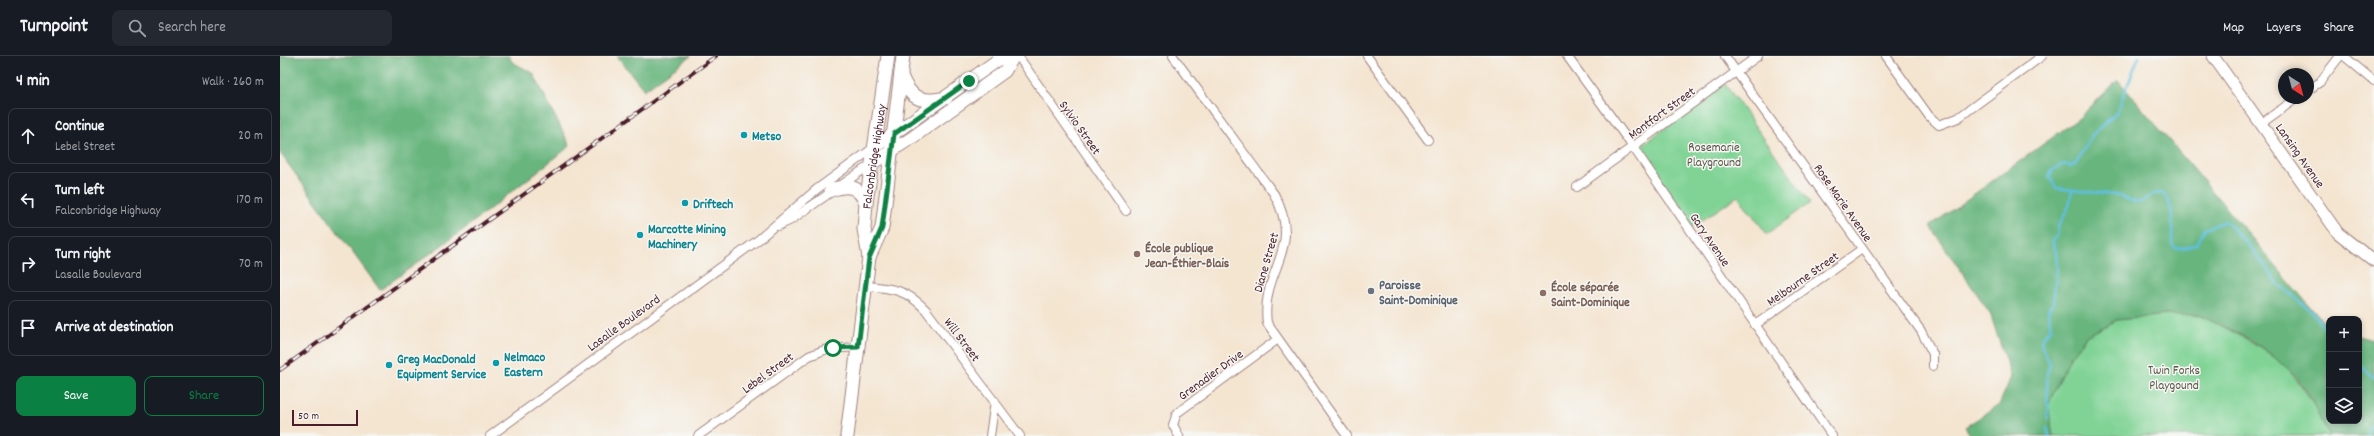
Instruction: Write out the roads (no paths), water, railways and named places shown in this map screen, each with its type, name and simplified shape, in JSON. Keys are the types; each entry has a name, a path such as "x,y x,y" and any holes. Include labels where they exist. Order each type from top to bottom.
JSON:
{"main road":[{"name":"Falconbridge Highway","path":"847,436 869,258 864,229 866,203 876,146 888,56"},
{"name":"Falconbridge Highway","path":"869,258 882,228 903,56"},
{"name":"Lasalle Boulevard","path":"876,146 998,60 1008,56"},
{"name":"Lasalle Boulevard","path":"873,163 1005,71 1014,56"},
{"path":"901,76 909,92 914,96 932,101 946,98"},
{"path":"831,190 842,186 854,187 861,193 866,203"}],"street":[{"name":"Sylvio Street","path":"1018,56 1126,211"},
{"name":"Diane Street","path":"1174,56 1274,194 1284,212 1287,229 1283,251 1269,287 1265,306 1267,323 1347,436"},
{"path":"1367,56 1428,140"},
{"name":"Gary Avenue","path":"1567,56 1633,147 1832,436"},
{"name":"Rose Marie Avenue","path":"1725,56 1922,331 1933,354 1934,366"},
{"name":"Montfort Street","path":"1577,187 1758,56"},
{"path":"1886,56 1939,126 1958,118 2042,56"},
{"name":"Lansing Avenue","path":"2213,56 2338,232 2374,261"},
{"path":"2314,86 2320,82 2340,56"},
{"path":"2344,56 2374,81"},
{"path":"2262,123 2289,104"},
{"name":"Lasalle Boulevard","path":"490,436 772,229 817,190 876,146"},
{"name":"Lasalle Boulevard","path":"772,229 791,220 831,190 873,163"},
{"name":"Melbourne Street","path":"1755,325 1862,249"},
{"name":"Will Street","path":"866,286 885,287 914,297 926,310 1020,436"},
{"name":"Grenadier Drive","path":"1179,436 1173,425 1177,413 1278,339"},
{"name":"Lebel Street","path":"698,436 809,356 827,348 858,347"},
{"path":"990,436 995,401"}],"waterway":[{"path":"2139,56 2117,112 2093,134 2075,164 2070,166 2063,164 2053,170 2049,176 2056,188 2116,195 2135,202 2142,202 2153,194 2162,193 2166,197 2171,210 2172,244 2175,248 2184,248 2197,244 2205,229 2225,221 2253,250 2278,284 2308,308 2326,329"},
{"path":"2048,418 2047,374 2050,364 2041,343 2042,338 2051,329 2048,312 2053,302 2057,269 2056,252 2052,240 2058,234 2058,227 2069,206 2072,190"},
{"path":"2362,366 2374,379"},
{"path":"2367,436 2369,428 2374,423"},
{"path":"2047,428 2049,436"}],"railway":[{"path":"280,370 716,56"}],"place":[{"name":"Metso","path":"744,135"},
{"name":"Driftech","path":"685,203"},
{"name":"Marcotte Mining Machinery","path":"640,235"},
{"name":"École publique Jean-Éthier-Blais","path":"1137,254"},
{"name":"Paroisse Saint-Dominique","path":"1371,291"},
{"name":"École séparée Saint-Dominique","path":"1543,293"},
{"name":"Nelmaco Eastern","path":"496,363"},
{"name":"Greg MacDonald Equipment Service","path":"389,365"}],"park label":[{"name":"Rosemarie Playground","path":"1714,154"},
{"name":"Twin Forks Playgound","path":"2174,376"}]}
